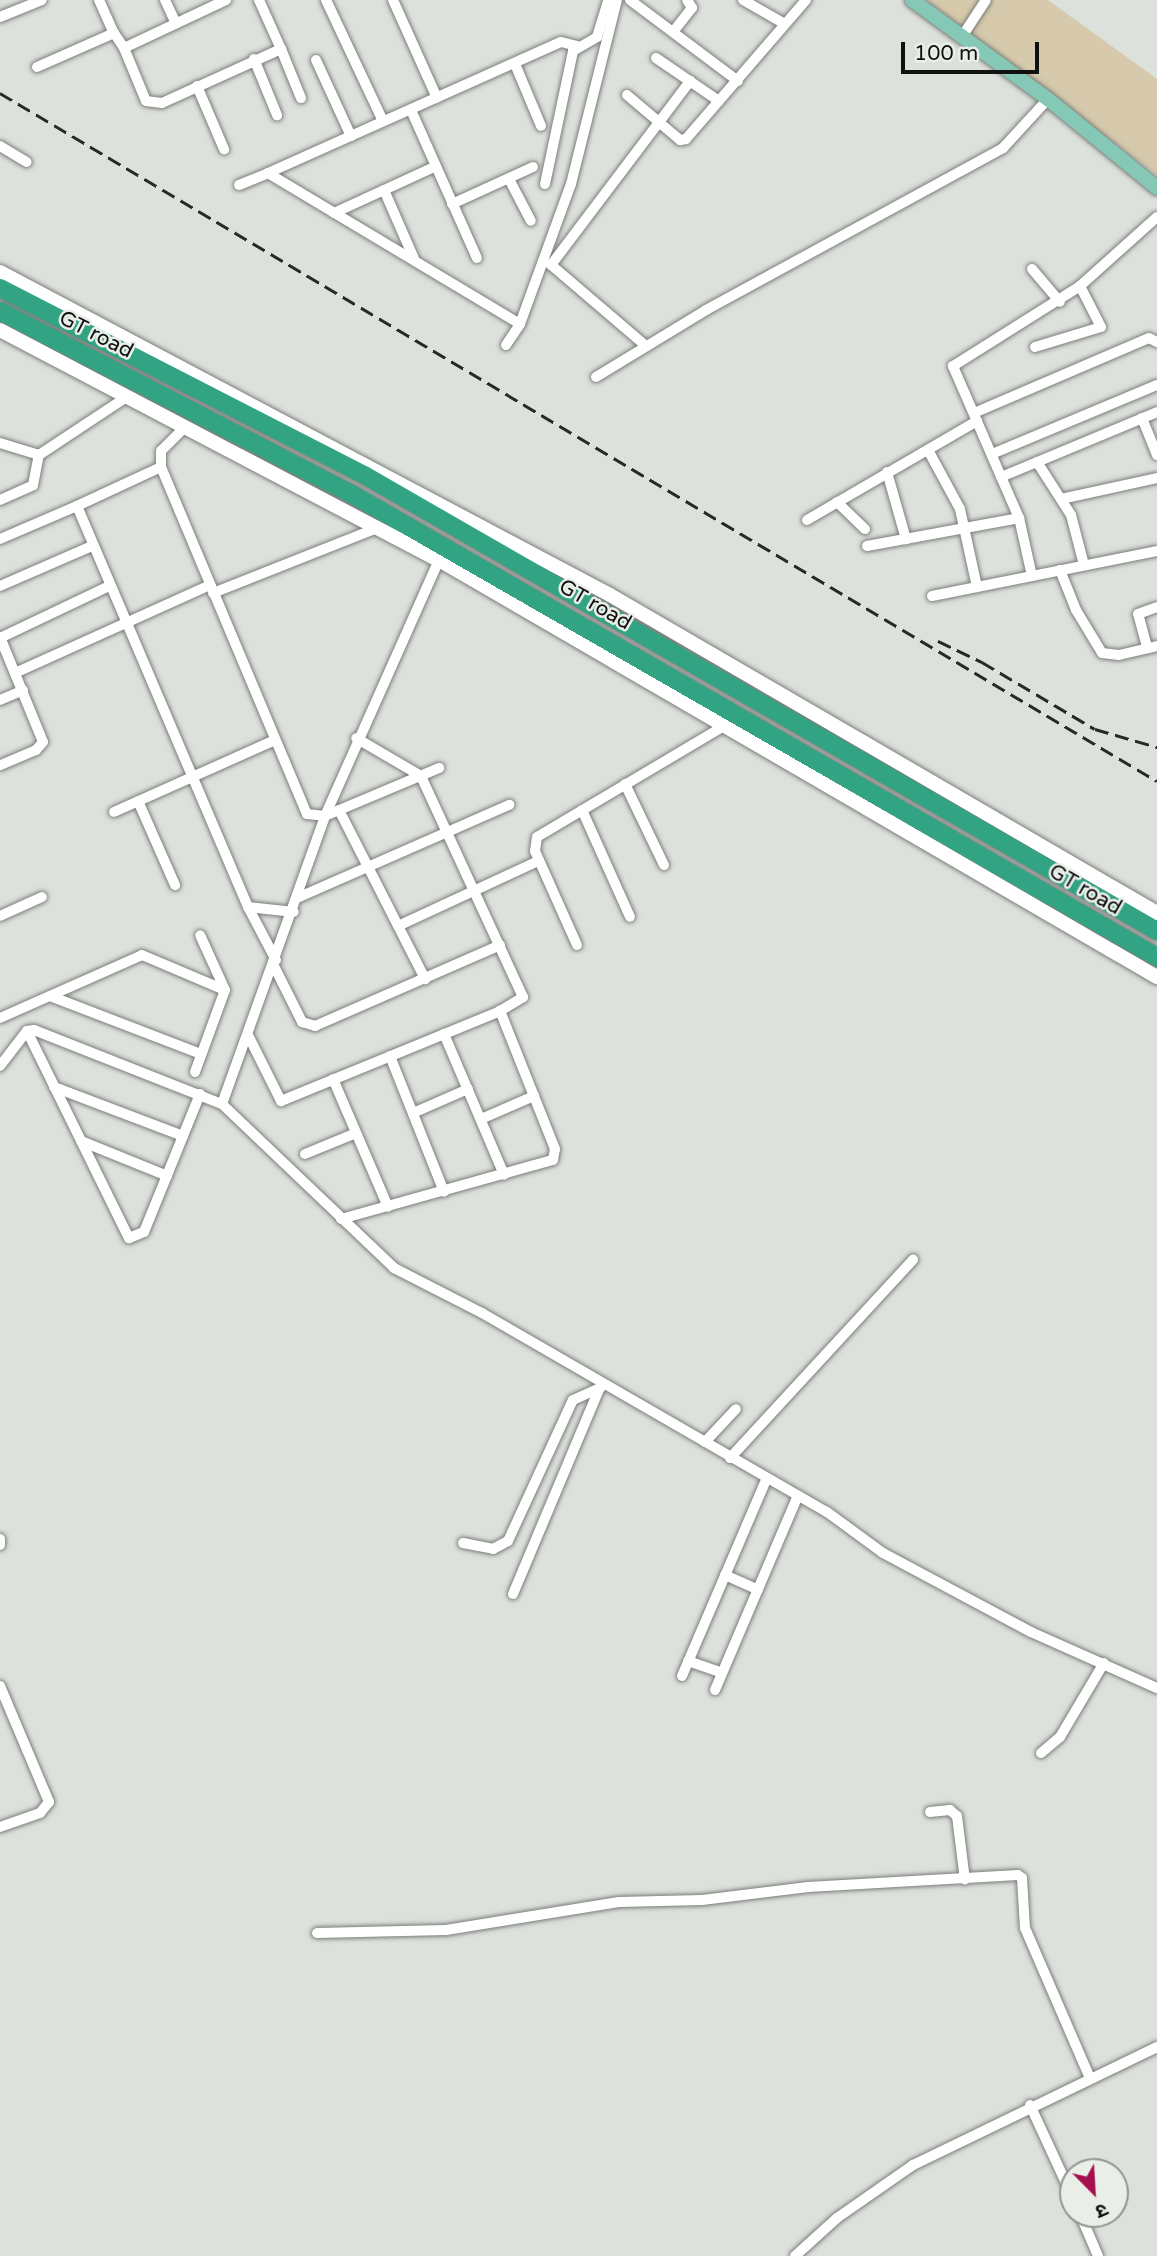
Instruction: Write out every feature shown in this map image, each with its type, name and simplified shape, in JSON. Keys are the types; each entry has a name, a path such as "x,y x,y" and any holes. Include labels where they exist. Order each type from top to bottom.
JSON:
{"highway":[{"name":"GT road","path":"0,288 366,476 1157,931"},
{"name":"GT road","path":"0,311 352,494 1157,957"}],"main road":[{"path":"912,0 1048,99 1157,188"},
{"path":"0,272 610,595 1157,914"},
{"path":"0,330 439,560 1157,977"}],"street":[{"path":"0,17 42,0"},
{"path":"99,0 149,103 162,103 281,49"},
{"path":"165,0 176,24"},
{"path":"124,48 226,0"},
{"path":"259,0 301,98"},
{"path":"326,0 383,121"},
{"path":"393,0 438,98"},
{"path":"600,0 605,11"},
{"path":"239,186 564,41 577,46 595,39 608,0"},
{"path":"506,345 520,324 570,184 617,0"},
{"path":"630,0 738,81"},
{"path":"673,32 692,8 687,0"},
{"path":"743,0 785,24"},
{"path":"627,95 680,140 686,139 806,0"},
{"path":"961,38 986,0"},
{"path":"37,67 114,33"},
{"path":"545,184 577,46"},
{"path":"656,58 719,101"},
{"path":"254,59 277,115"},
{"path":"316,60 351,136"},
{"path":"515,64 541,125"},
{"path":"646,346 551,265 690,81"},
{"path":"197,86 224,149"},
{"path":"596,377 646,346 1003,148 1048,99"},
{"path":"411,110 477,258"},
{"path":"0,146 27,162"},
{"path":"334,213 436,166"},
{"path":"452,204 533,167"},
{"path":"268,173 520,324"},
{"path":"509,179 531,221"},
{"path":"384,190 415,261"},
{"path":"1032,576 1019,518 953,366 1060,302 1157,218"},
{"path":"1032,269 1060,302"},
{"path":"1035,347 1101,327 1080,286"},
{"path":"807,520 928,450 975,417 1149,338 1157,342"},
{"path":"992,454 1157,385"},
{"path":"0,500 33,485 39,455 128,396"},
{"path":"1001,477 1157,412"},
{"path":"1142,418 1157,455"},
{"path":"186,426 161,451 161,467 307,814 325,816 439,768"},
{"path":"0,443 39,455"},
{"path":"928,450 956,499 977,587"},
{"path":"1037,462 1062,499 1084,565"},
{"path":"0,539 161,467"},
{"path":"887,472 906,539"},
{"path":"1062,499 1157,478"},
{"path":"838,502 865,530"},
{"path":"77,506 125,624 248,907 302,1023 310,1027 500,945"},
{"path":"867,546 1019,518"},
{"path":"15,673 211,589 377,528"},
{"path":"0,586 92,546"},
{"path":"932,596 1157,551"},
{"path":"222,1104 294,912 325,816 356,738 439,560"},
{"path":"1060,570 1081,619 1102,653 1119,655 1152,647 1138,614 1157,607"},
{"path":"0,765 36,750 43,741 0,637 109,586"},
{"path":"0,700 23,690"},
{"path":"577,945 538,860 534,844 537,837 724,726"},
{"path":"248,1035 278,1100 500,1012 523,997 449,831 421,776 356,738"},
{"path":"114,812 275,740"},
{"path":"625,784 664,865"},
{"path":"138,801 175,886"},
{"path":"297,898 509,805"},
{"path":"339,810 425,979"},
{"path":"582,810 631,917"},
{"path":"398,926 538,860"},
{"path":"0,916 42,897"},
{"path":"248,907 294,912"},
{"path":"195,1072 225,990 201,935"},
{"path":"0,1018 142,955 225,990"},
{"path":"50,996 201,1054"},
{"path":"341,1219 547,1163 555,1155 500,1012"},
{"path":"0,1066 27,1031 34,1030 222,1104 394,1268 705,1442 797,1498 827,1512 892,1558 1031,1632 1157,1688"},
{"path":"27,1031 129,1238 144,1232 200,1094"},
{"path":"444,1034 504,1175"},
{"path":"390,1056 444,1192"},
{"path":"333,1079 388,1207"},
{"path":"54,1087 183,1136"},
{"path":"413,1113 468,1089"},
{"path":"481,1119 534,1096"},
{"path":"305,1154 356,1133"},
{"path":"82,1142 167,1176"},
{"path":"730,1458 913,1260"},
{"path":"463,1544 493,1549 508,1541 573,1401 601,1385"},
{"path":"513,1594 601,1385"},
{"path":"705,1442 736,1409"},
{"path":"682,1676 766,1480"},
{"path":"715,1690 797,1498"},
{"path":"0,1538 0,1545"},
{"path":"725,1575 758,1590"},
{"path":"688,1661 722,1673"},
{"path":"1041,1753 1060,1737 1104,1664"},
{"path":"0,1686 49,1802 40,1813 0,1827"},
{"path":"930,1812 950,1810 957,1815 965,1881"},
{"path":"317,1933 446,1930 619,1902 708,1900 808,1886 965,1881 1018,1875 1022,1878 1025,1928 1090,2078"},
{"path":"795,2256 837,2218 904,2171 1030,2105 1157,2047"},
{"path":"1030,2105 1059,2168"},
{"path":"1086,2228 1098,2256"}],"shaded area":[{"path":"927,0 1048,0 1157,79 1157,175"}],"railway":[{"path":"0,93 1157,781"},
{"path":"938,641 982,662 1095,729 1157,747"}]}
